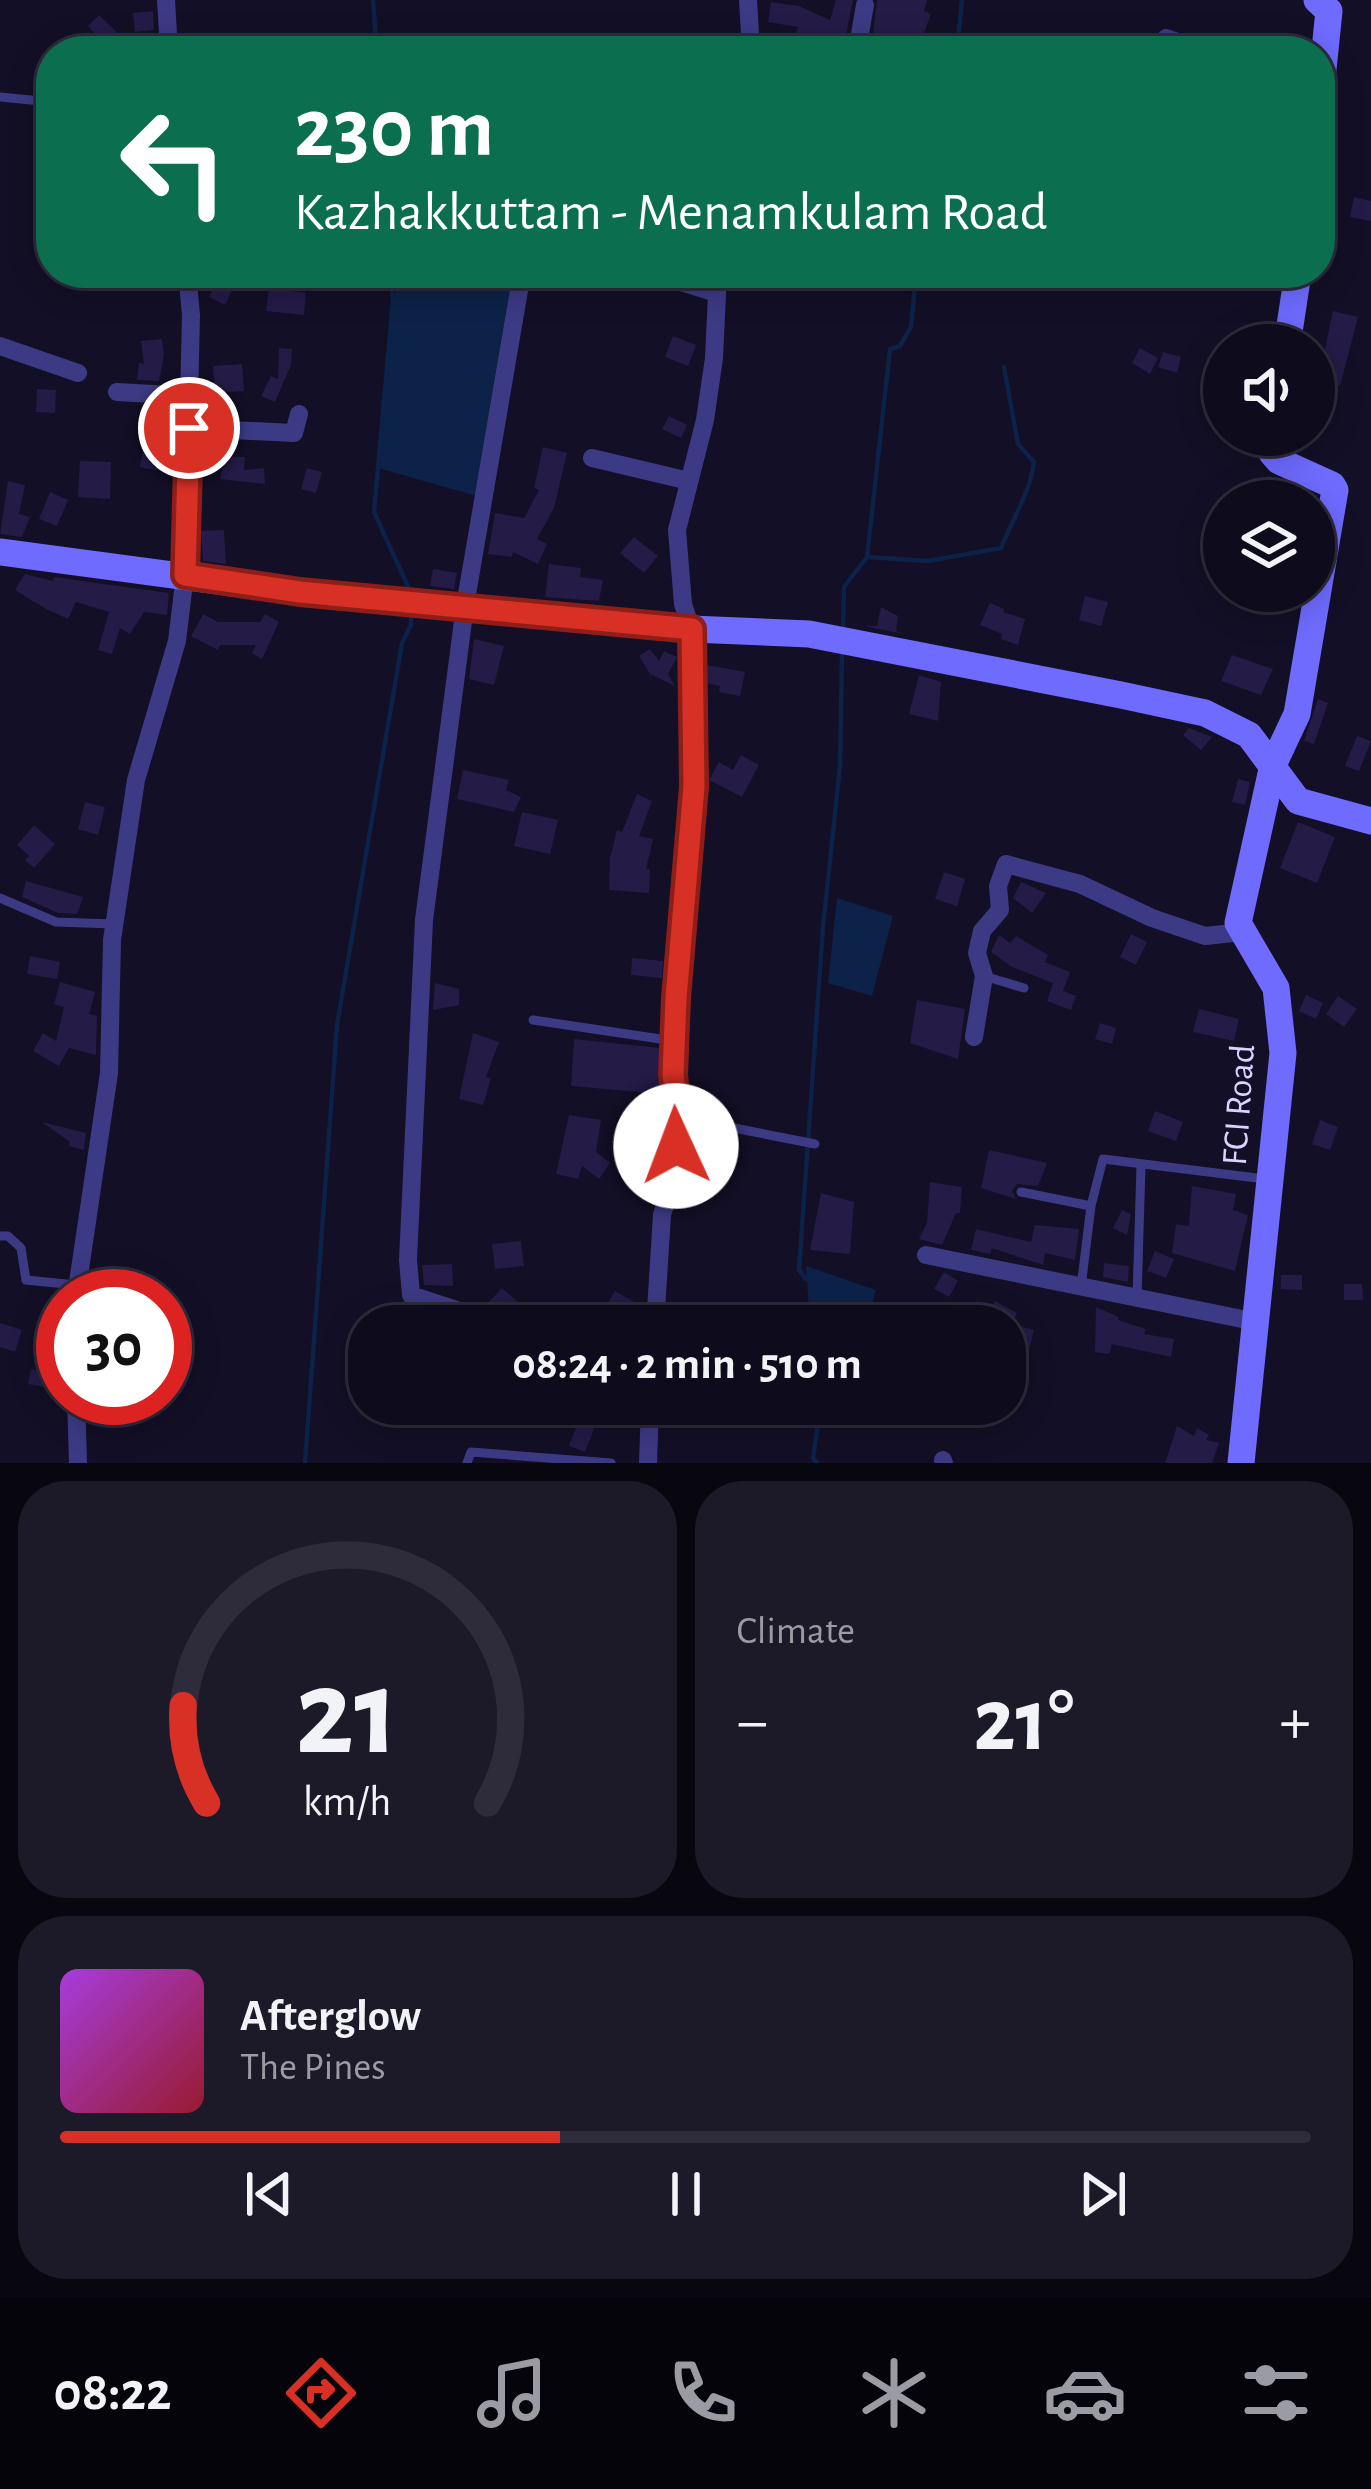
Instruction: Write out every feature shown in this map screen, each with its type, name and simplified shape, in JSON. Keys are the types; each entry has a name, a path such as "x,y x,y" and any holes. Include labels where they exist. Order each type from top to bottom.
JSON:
{"main road":[{"path":"1317,0 1329,11 1326,36"},
{"path":"1290,324 1296,288"},
{"path":"1243,932 1238,923 1273,765 1297,714 1335,490 1332,484 1274,456"},
{"path":"0,552 300,592 692,629 809,634 1205,713 1249,735 1298,801 1371,821"},
{"name":"FCI Road","path":"1241,1463 1283,1053 1276,988 1243,932"}],"street":[{"path":"166,0 168,36"},
{"path":"748,0 750,36"},
{"path":"860,36 865,5"},
{"path":"80,1269 109,1073 115,924 136,780 177,641 185,575 188,288"},
{"path":"441,1305 411,1295 408,1260 424,920 465,606 519,288"},
{"path":"656,1305 662,1215 674,1175 678,1117 674,1041 694,787 692,629 683,604 677,530 705,420 715,358 717,288"},
{"path":"0,346 78,374"},
{"path":"117,392 189,395"},
{"path":"189,428 294,433 299,414"},
{"path":"592,458 688,482"},
{"path":"974,1037 984,976 977,953 982,931 1000,910 998,886 1006,864 1080,884 1152,918 1205,936 1243,932"},
{"path":"926,1255 1257,1322"},
{"path":"77,1425 78,1463"},
{"path":"648,1463 649,1425"}],"lane":[{"path":"0,98 36,101"},
{"path":"0,898 56,922 115,924"},
{"path":"984,976 1024,988"},
{"path":"532,1020 674,1041"},
{"path":"678,1117 815,1144"},
{"path":"1081,1287 1090,1206 1103,1159 1271,1179"},
{"path":"1137,1298 1142,1166"},
{"path":"1021,1192 1090,1206"},
{"path":"0,1236 8,1236 21,1248 26,1280 36,1282"},
{"path":"466,1463 471,1452 522,1460 611,1463"}],"water":[{"path":"396,288 514,288 480,497 378,468"},
{"path":"837,898 893,916 872,996 828,983"},
{"path":"806,1266 876,1290 872,1305 809,1305"}],"building":[{"path":"836,0 853,0 846,36 804,36 796,33 798,27 768,22 771,2 799,6 830,20"},
{"path":"877,0 927,0 924,11 931,14 923,36 873,36"},
{"path":"153,11 154,30 135,32 133,13"},
{"path":"99,15 121,36 95,36 88,26"},
{"path":"1354,197 1371,201 1371,221 1350,217"},
{"path":"214,288 233,288 225,305 209,297"},
{"path":"269,288 306,293 304,315 266,311"},
{"path":"1333,311 1358,317 1340,386 1335,385 1335,324 1330,324"},
{"path":"673,336 696,345 688,366 665,357"},
{"path":"162,339 159,381 137,380 139,363 144,364 141,341"},
{"path":"279,348 292,349 291,365 275,402 261,396 271,376 278,379"},
{"path":"1140,348 1158,358 1150,374 1132,363"},
{"path":"1163,352 1181,357 1177,373 1158,367"},
{"path":"242,364 244,391 215,393 213,366"},
{"path":"37,389 56,390 55,413 36,412"},
{"path":"161,408 175,409 175,435 164,436"},
{"path":"669,416 687,425 681,438 662,429"},
{"path":"145,440 164,443 160,471 140,467"},
{"path":"543,447 567,453 554,508 537,539 547,544 538,564 513,552 512,557 488,554 495,513 524,518 539,490 534,488"},
{"path":"225,456 245,457 244,470 264,468 265,484 220,479"},
{"path":"80,461 111,462 110,499 78,497"},
{"path":"307,468 322,472 316,493 301,489"},
{"path":"8,481 25,485 19,514 30,517 22,537 0,534"},
{"path":"50,492 68,500 57,526 39,519"},
{"path":"224,530 226,564 203,561 201,531"},
{"path":"634,537 658,556 644,573 620,553"},
{"path":"549,564 581,568 580,577 603,580 599,601 545,597"},
{"path":"433,569 457,573 454,589 430,586"},
{"path":"25,574 169,593 167,615 144,612 130,634 120,628 112,654 98,650 109,612 76,602 68,619 15,590"},
{"path":"1085,596 1108,602 1101,626 1079,620"},
{"path":"990,603 1025,619 1018,645 980,625"},
{"path":"881,607 898,616 896,631 904,634 864,626 877,626"},
{"path":"203,614 218,622 260,622 265,614 279,622 262,659 252,653 256,645 220,645 218,650 191,636"},
{"path":"474,639 504,646 494,685 469,679"},
{"path":"650,649 659,661 664,651 677,657 668,674 675,686 650,674 639,656"},
{"path":"1232,655 1273,669 1261,695 1221,681"},
{"path":"707,665 745,672 740,696 719,692 720,686 706,683"},
{"path":"919,675 941,682 938,721 909,714"},
{"path":"1318,699 1328,703 1314,744 1304,741"},
{"path":"1189,728 1212,737 1201,750 1183,735"},
{"path":"1357,736 1371,741 1359,771 1345,766"},
{"path":"741,755 759,765 742,797 709,780 719,762 733,770"},
{"path":"463,770 509,780 506,790 521,797 514,812 457,799"},
{"path":"1238,779 1250,782 1245,805 1232,802"},
{"path":"637,794 652,801 639,836 653,839 646,869 650,869 649,893 609,890 617,830 622,832"},
{"path":"85,802 105,807 98,835 78,829"},
{"path":"522,812 558,820 550,854 514,846"},
{"path":"1298,822 1335,837 1317,883 1280,868"},
{"path":"34,825 55,844 34,868 17,845"},
{"path":"944,872 965,879 957,906 935,899"},
{"path":"26,881 83,897 77,914 58,913 22,897"},
{"path":"1021,882 1046,893 1032,913 1013,898"},
{"path":"1131,934 1147,942 1136,965 1120,957"},
{"path":"999,935 1010,943 1016,936 1048,955 1045,962 1070,972 1063,991 1076,996 1071,1010 1047,1001 1053,983 1012,967 991,952"},
{"path":"30,956 60,962 57,979 27,974"},
{"path":"632,958 663,961 662,978 631,975"},
{"path":"60,982 95,992 89,1014 97,1016 96,1055 69,1048 59,1066 33,1051 43,1033 56,1041 64,1007 54,1004"},
{"path":"435,983 459,989 459,1005 433,1010"},
{"path":"1306,995 1323,1003 1316,1019 1299,1011"},
{"path":"1338,996 1357,1009 1344,1027 1326,1014"},
{"path":"917,1000 965,1009 958,1059 910,1043"},
{"path":"1199,1009 1239,1019 1234,1041 1193,1032"},
{"path":"1100,1023 1116,1028 1112,1044 1095,1039"},
{"path":"473,1033 499,1042 486,1077 491,1078 483,1105 459,1099"},
{"path":"574,1039 660,1048 662,1094 571,1086"},
{"path":"1155,1111 1183,1122 1176,1141 1148,1131"},
{"path":"569,1115 601,1120 596,1152 610,1163 599,1179 582,1166 578,1179 556,1174"},
{"path":"1320,1120 1338,1127 1330,1150 1312,1144"},
{"path":"42,1122 86,1133 84,1150 69,1146 70,1142"},
{"path":"989,1150 1047,1163 1038,1186 1017,1184 1012,1191 1016,1199 981,1188"},
{"path":"930,1182 962,1187 960,1213 942,1245 919,1239 927,1223"},
{"path":"1192,1186 1236,1194 1233,1210 1248,1215 1235,1271 1172,1253 1176,1224 1189,1226"},
{"path":"821,1193 854,1202 850,1254 810,1250"},
{"path":"1122,1210 1131,1214 1127,1235 1113,1228"},
{"path":"1035,1225 1079,1229 1075,1260 1045,1253 1043,1265 992,1248 990,1254 971,1250 976,1229 1031,1242"},
{"path":"521,1241 524,1266 495,1269 492,1244"},
{"path":"1155,1251 1174,1259 1166,1278 1147,1271"},
{"path":"1104,1263 1129,1266 1128,1282 1103,1277"},
{"path":"452,1264 453,1286 424,1285 422,1265"},
{"path":"944,1272 958,1281 949,1297 934,1289"},
{"path":"1281,1275 1302,1275 1302,1290 1281,1289"},
{"path":"1344,1284 1362,1284 1363,1300 1344,1300"},
{"path":"502,1288 520,1304 494,1305 488,1303"},
{"path":"615,1291 636,1303 635,1305 607,1305"},
{"path":"1096,1307 1146,1329 1144,1334 1174,1339 1171,1357 1112,1344 1109,1354 1095,1352"},
{"path":"0,1323 22,1330 15,1352 0,1347"},
{"path":"1026,1328 1034,1330 1030,1347 1026,1346"},
{"path":"31,1369 36,1370 36,1386 28,1384"},
{"path":"577,1425 596,1425 585,1452 569,1446"},
{"path":"1177,1426 1194,1436 1197,1428 1209,1435 1206,1440 1219,1443 1212,1463 1165,1463"}],"waterway":[{"path":"373,0 376,36"},
{"path":"958,36 962,0"},
{"path":"392,288 374,512 411,593"},
{"path":"915,288 911,327 900,346 890,349 867,557 928,561 1001,548 1034,462 1018,444 1004,367"},
{"path":"843,627 844,587 867,557"},
{"path":"305,1463 337,1025 402,643 411,615"},
{"path":"807,1280 799,1270 823,927 840,766 842,655"},
{"path":"817,1463 813,1458 818,1425"}],"route":[{"path":"189,428 185,575 300,592 692,629 694,787 676,998 676,1146"}]}
